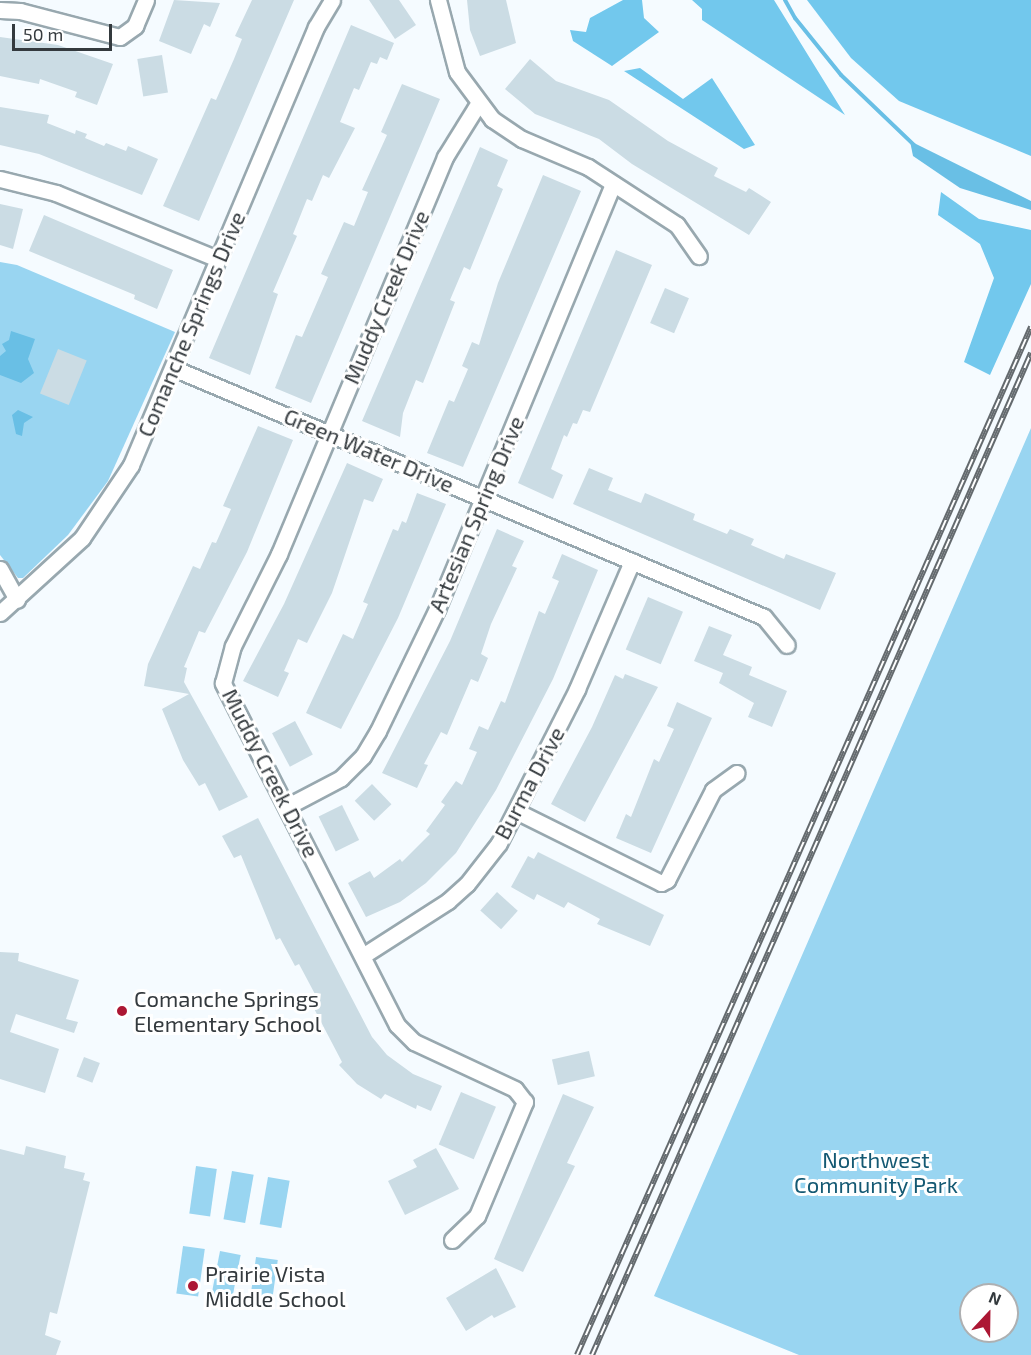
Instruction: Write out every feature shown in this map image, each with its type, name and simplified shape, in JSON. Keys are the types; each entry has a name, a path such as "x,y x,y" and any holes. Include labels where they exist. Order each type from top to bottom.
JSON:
{"street":[{"path":"0,10 20,11 120,37 135,26 146,0"},
{"name":"Comanche Springs Drive","path":"0,613 69,551 110,501 135,456 316,27 332,0"},
{"path":"438,0 450,55 478,104 522,139 578,162 677,225 699,256"},
{"name":"Muddy Creek Drive","path":"452,1240 477,1216 525,1102 515,1089 414,1042 398,1025 288,806 223,683 224,672 279,554 445,157 478,104"},
{"path":"0,179 56,193 218,259"},
{"name":"Artesian Spring Drive","path":"288,806 341,778 370,745 427,631 613,184"},
{"name":"Green Water Drive","path":"173,368 764,617 787,645"},
{"name":"Burma Drive","path":"364,955 428,917 467,884 499,843 588,668 632,561"},
{"path":"0,569 17,600"},
{"path":"516,811 662,883 667,880 713,790 736,773"}],"green space":[{"path":"0,262 17,265 175,332 108,481 68,535 23,578 18,578 0,555"},
{"name":"Northwest Community Park","path":"1031,428 1031,1355 799,1355 654,1296"},
{"path":"196,1166 217,1169 210,1216 189,1214"},
{"path":"232,1171 254,1175 245,1223 223,1219"},
{"path":"268,1177 290,1181 281,1228 260,1224"},
{"path":"183,1246 205,1249 198,1297 176,1294"},
{"path":"220,1251 241,1255 231,1303 211,1299"},
{"path":"256,1257 278,1260 271,1308 249,1305"}],"shaded area":[{"path":"623,0 642,0 644,18 659,32 612,66 573,41 570,30 586,32 590,18"},
{"path":"692,0 774,0 845,115 702,20 702,9"},
{"path":"807,0 1031,0 1031,156 899,101 851,58"},
{"path":"640,68 683,99 712,78 755,145 744,149 624,71"},
{"path":"910,141 1031,201 1031,210 960,188 913,156"},
{"path":"941,192 979,219 1031,230 1031,284 990,375 964,362 994,278 980,244 938,215"},
{"path":"11,331 35,339 28,359 34,373 21,383 0,375 0,356 6,351 2,344 9,340"},
{"path":"18,410 33,417 24,423 22,436 16,434 12,415"}],"building":[{"path":"174,0 220,3 210,27 204,24 191,54 159,41"},
{"path":"252,0 294,0 199,221 163,206 211,98 216,100 234,59 242,39 235,36"},
{"path":"369,0 399,0 416,25 395,39"},
{"path":"467,0 506,0 516,43 480,56 470,30"},
{"path":"351,25 394,43 387,60 380,57 377,64 371,62 359,90 354,88 340,122 355,128 329,178 323,175 312,201 307,199 293,234 297,236 273,292 278,294 250,375 209,358"},
{"path":"0,37 58,45 113,64 97,105 75,97 77,92 40,79 39,84 0,76"},
{"path":"162,55 168,93 143,96 137,59"},
{"path":"530,59 556,81 609,100 668,141 718,168 714,176 746,192 749,188 771,202 749,235 632,164 599,139 535,114 505,89"},
{"path":"402,84 440,99 311,403 275,388 296,335 302,337 328,277 321,274 344,222 354,226 368,192 362,190 387,135 381,132"},
{"path":"0,107 49,115 47,123 75,134 76,130 87,134 85,138 104,146 106,143 126,151 128,146 158,159 142,195 39,154 0,145"},
{"path":"480,147 508,160 497,186 503,189 470,270 464,267 450,300 455,302 423,383 416,380 403,413 400,437 362,421"},
{"path":"543,175 581,191 463,467 427,453 449,400 454,402 468,369 462,366 472,342 479,345 498,283"},
{"path":"0,204 23,209 13,249 0,245"},
{"path":"44,215 173,270 157,309 134,299 135,295 29,251"},
{"path":"616,250 652,265 590,412 583,410 577,424 573,423 567,437 564,435 551,469 563,475 553,499 518,483"},
{"path":"665,288 689,298 674,333 650,323"},
{"path":"58,349 87,361 69,405 40,394"},
{"path":"258,426 293,440 247,552 205,633 199,631 184,667 187,668 184,682 248,797 219,811 205,783 199,786 183,760 162,709 189,694 144,686 148,664 193,566 200,569 212,542 216,543 231,509 223,506"},
{"path":"347,463 383,479 373,502 364,499 332,593 307,643 298,639 284,671 289,673 278,697 243,681 284,604"},
{"path":"589,468 613,478 608,490 641,503 645,493 695,514 693,520 727,534 730,529 754,539 751,545 784,559 786,554 836,573 820,610 573,504"},
{"path":"417,493 446,504 398,618 341,729 306,713 343,634 353,639 368,604 363,602 393,529 398,531 402,521 406,523"},
{"path":"497,529 524,541 512,566 517,568 491,624 481,654 488,658 478,682 471,679 447,735 441,732 424,764 428,765 417,788 382,773 450,641"},
{"path":"562,554 598,570 553,679 496,790 456,853 426,883 400,902 366,917 348,883 370,871 374,878 400,859 402,862 430,834 426,831 445,805 441,802 456,781 462,785 477,752 469,749 479,726 488,730 501,701 505,703 539,611 545,614 559,581 552,578"},
{"path":"648,597 683,612 661,664 626,649"},
{"path":"709,626 732,635 723,655 752,667 749,675 787,691 772,727 748,717 754,703 719,683 723,673 694,661"},
{"path":"625,674 658,687 585,822 551,804 592,727 615,675 623,679"},
{"path":"677,702 712,718 651,853 616,838 626,814 631,817 654,759 659,762 674,729 667,726"},
{"path":"295,721 313,755 290,767 272,733"},
{"path":"372,784 391,804 374,821 355,801"},
{"path":"342,805 359,840 336,851 319,816"},
{"path":"258,818 372,1037 387,1055 413,1074 442,1086 431,1111 417,1105 416,1109 385,1094 381,1099 357,1084 339,1065 342,1062 309,999 316,996 299,964 295,966 280,938 276,940 241,855 234,858 222,836"},
{"path":"538,852 664,915 650,946 597,924 600,919 568,902 564,908 537,894 534,900 511,887 528,856 534,859"},
{"path":"497,892 518,911 501,929 480,911"},
{"path":"0,952 19,953 18,961 79,980 66,1019 78,1022 74,1033 16,1014 10,1032 59,1049 45,1093 0,1079"},
{"path":"589,1051 595,1076 558,1085 552,1060"},
{"path":"84,1057 100,1063 92,1083 76,1077"},
{"path":"461,1092 496,1107 474,1159 439,1144"},
{"path":"563,1094 594,1107 567,1163 575,1166 523,1272 494,1259"},
{"path":"26,1146 66,1156 64,1168 85,1173 83,1180 90,1182 57,1314 50,1312 45,1335 61,1341 56,1355 0,1355 0,1149 24,1155"},
{"path":"436,1148 459,1189 405,1215 388,1181 417,1167 413,1160"},
{"path":"496,1268 516,1307 494,1318 492,1315 466,1331 446,1298"}],"waterway":[{"path":"785,0 795,18 841,75 914,145"}],"railway":[{"path":"577,1355 1031,327"},
{"path":"592,1355 1031,353"}],"place":[{"name":"Comanche Springs Elementary School","path":"122,1011"},
{"name":"Prairie Vista Middle School","path":"193,1286"}]}
